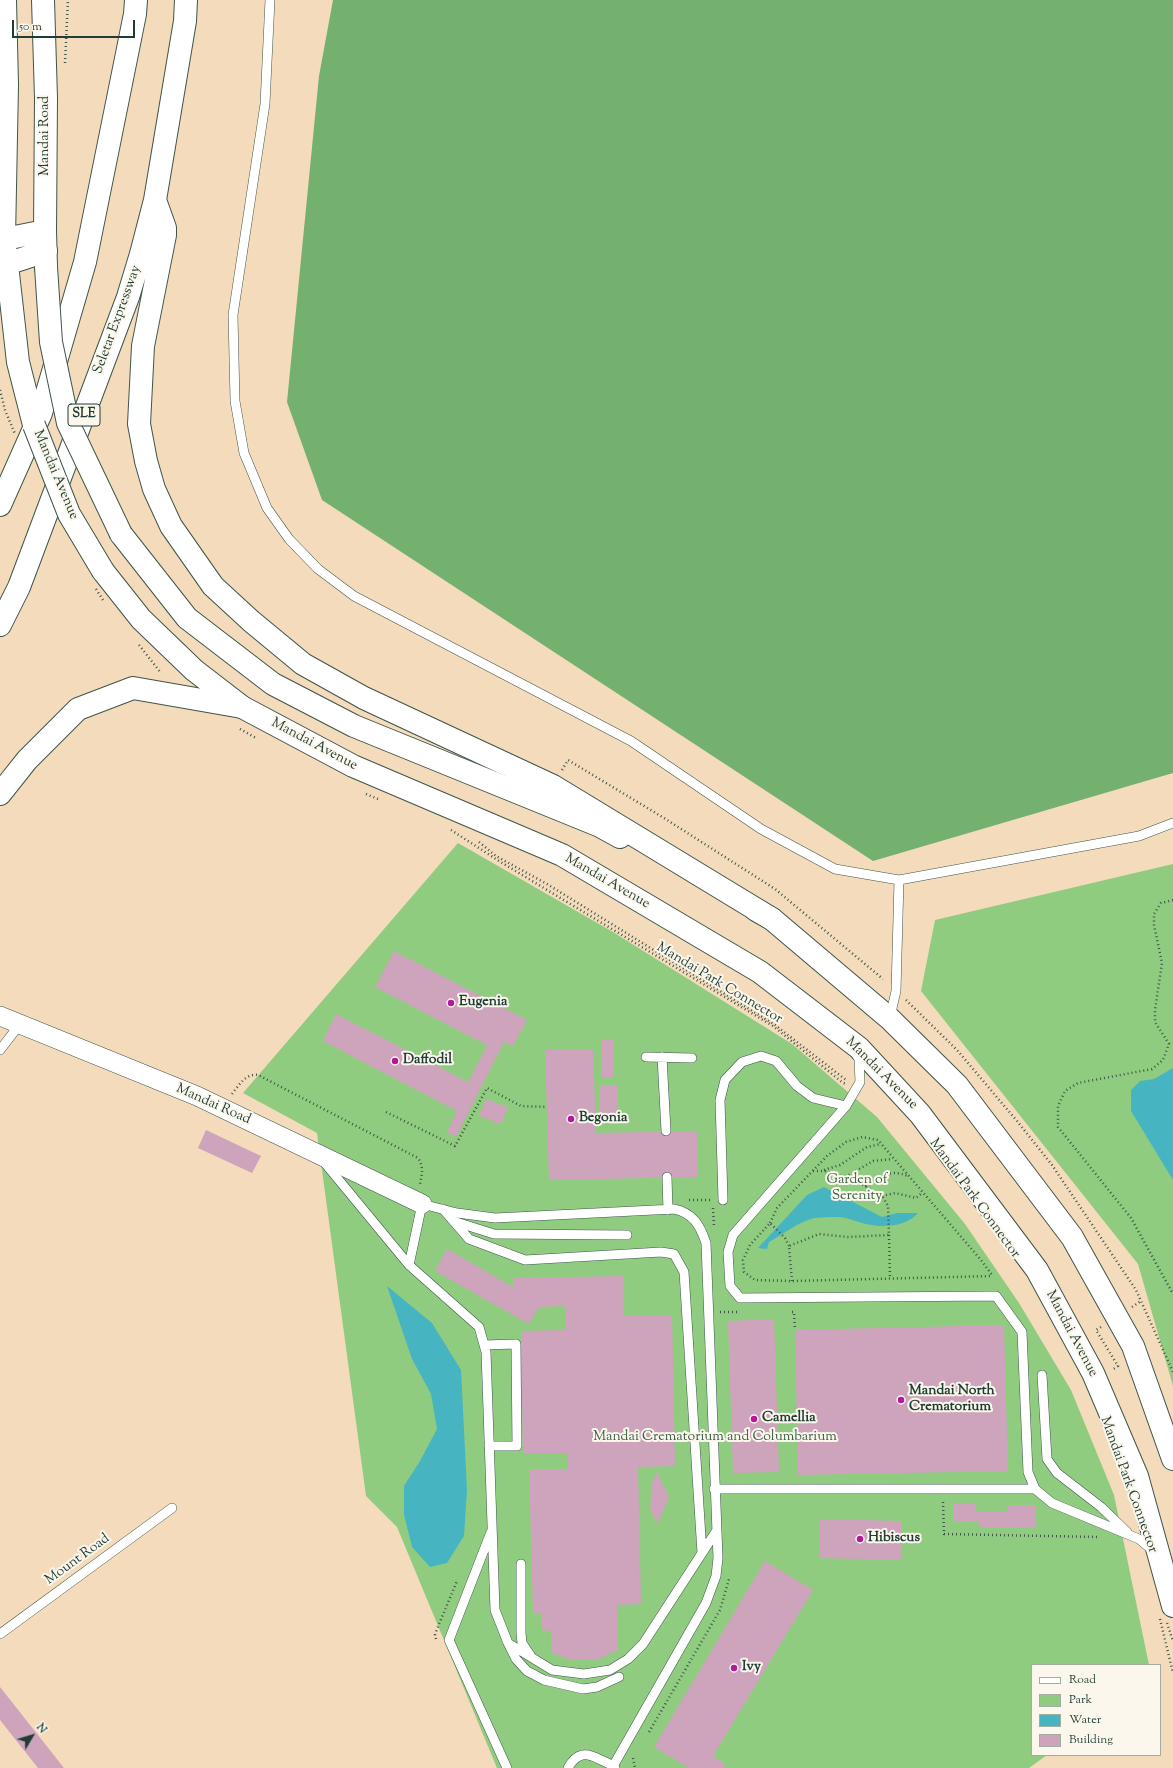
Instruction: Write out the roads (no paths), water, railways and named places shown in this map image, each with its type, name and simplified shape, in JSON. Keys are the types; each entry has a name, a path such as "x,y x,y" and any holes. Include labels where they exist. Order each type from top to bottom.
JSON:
{"main road":[{"path":"5,0 2,239 46,250"},
{"name":"Mandai Road","path":"43,0 46,98 46,250"},
{"path":"0,505 41,413 85,262 135,14 136,0"},
{"name":"Seletar Expressway","path":"0,625 19,588 128,297 141,254 154,200 185,21 186,0"},
{"path":"154,200 165,228 165,235 143,346 139,424 146,461 154,490 168,520 213,586 251,622 303,664 364,698 553,786 772,919 889,1018 956,1085 1072,1237 1133,1346 1173,1459"},
{"name":"Mandai Avenue","path":"2,239 3,265 18,362 34,425 69,514 103,571 141,619 194,670 242,707 353,766 562,855 760,972 859,1048 920,1114 1037,1270 1094,1373 1137,1476 1166,1607"},
{"path":"3,265 46,250"},
{"path":"46,250 51,342 68,423 121,534 187,618 273,684 354,726 600,826 772,919"},
{"path":"0,330 18,362"},
{"path":"0,794 27,760 78,710 133,688 242,707"}],"street":[{"name":"Mandai Road","path":"0,1016 197,1096 316,1152 380,1185 420,1197"}],"lane":[{"path":"270,0 265,104 233,315 235,401 244,453 267,508 289,539 318,569 354,596 631,741 761,829 835,868 899,880 1139,836 1173,823"},
{"path":"889,1018 896,990 899,880"},
{"path":"0,1050 20,1024"},
{"path":"848,1040 859,1059 860,1084 846,1106 734,1235 728,1252 730,1286 740,1298 996,1296 1022,1332 1028,1472 1035,1488 1052,1503 1142,1540 1151,1548 1166,1607"},
{"path":"723,1200 720,1100 725,1080 742,1062 761,1056 776,1061 797,1086 813,1098 846,1106"},
{"path":"646,1057 692,1058"},
{"path":"662,1057 666,1131"},
{"path":"316,1152 409,1265 479,1327 486,1352 496,1610 508,1643 516,1659 527,1671 544,1680 583,1689 597,1687 619,1677"},
{"path":"667,1177 668,1210"},
{"path":"409,1265 420,1197 443,1209 458,1213 495,1218 668,1210 685,1211 698,1224 706,1243 714,1489 718,1558 716,1570 706,1603 613,1767 587,1754 578,1756 572,1761 568,1768"},
{"path":"443,1209 469,1239 525,1260 661,1252 674,1254 684,1272 702,1553"},
{"path":"454,1222 494,1234 627,1235"},
{"path":"484,1345 516,1344 517,1446 489,1446"},
{"path":"1042,1375 1047,1459 1057,1473 1101,1507 1127,1534"},
{"path":"714,1489 1035,1488"},
{"name":"Mount Road","path":"0,1634 172,1508"},
{"path":"492,1529 449,1640 507,1768"},
{"path":"508,1643 552,1670 584,1674 610,1670 628,1659 643,1644 717,1530"},
{"path":"520,1564 522,1643 532,1657"}],"water":[{"path":"1173,1068 1173,1180 1131,1111 1131,1090 1140,1081 1154,1079"},
{"path":"824,1187 882,1217 897,1213 918,1213 913,1218 901,1224 887,1226 866,1224 841,1217 815,1218 797,1225 769,1242 767,1249 758,1248 807,1195"},
{"path":"387,1286 432,1323 461,1370 467,1490 464,1536 447,1563 430,1567 412,1547 404,1515 404,1486 420,1461 437,1429 431,1394 412,1359"}],"place":[{"name":"Eugenia","path":"451,1003"},
{"name":"Daffodil","path":"395,1061"},
{"name":"Begonia","path":"571,1119"},
{"name":"Mandai North Crematorium","path":"901,1400"},
{"name":"Camellia","path":"754,1419"},
{"name":"Hibiscus","path":"860,1539"},
{"name":"Ivy","path":"734,1668"}],"park label":[{"name":"Garden of Serenity","path":"857,1190"},
{"name":"Mandai Crematorium and Columbarium","path":"715,1438"}]}
